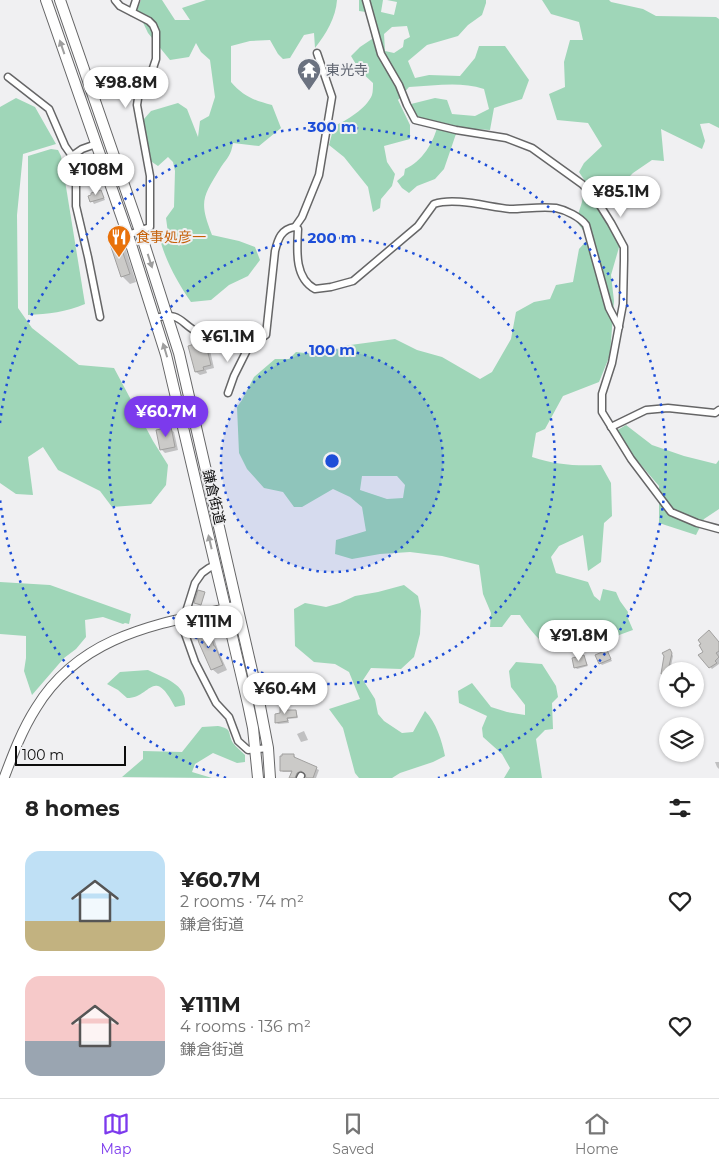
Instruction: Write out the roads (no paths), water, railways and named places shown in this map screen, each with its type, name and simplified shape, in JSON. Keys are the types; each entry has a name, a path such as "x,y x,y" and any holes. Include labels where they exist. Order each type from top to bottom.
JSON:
{"main road":[{"name":"鎌倉街道","path":"46,0 128,235 155,318 179,405 248,704 256,750 258,778"},
{"name":"鎌倉街道","path":"60,0 168,315 227,543 241,605 268,748 270,778"}],"street":[{"path":"116,0 120,6 153,25 157,43 156,59 152,71 139,92 137,105 151,183 150,227 128,235"},
{"path":"132,12 136,0"},
{"path":"366,0 381,54 399,85 406,104 415,120 456,130 506,138 532,148 582,184 596,199 624,247 625,282 623,304 612,363 602,394 602,412 631,459 671,512 697,523 719,529"},
{"path":"228,393 234,376 251,342 266,335 275,252 283,232 288,228 295,227 302,217 319,176 332,97 317,53"},
{"path":"8,77 49,109 65,146 72,156 76,167 76,206 100,317"},
{"path":"72,156 82,149 96,144"},
{"path":"295,227 298,229 297,258 302,276 310,287 324,289 353,280 418,226 434,204 438,202 510,209 550,208 561,210 578,218 586,225 609,308 619,327"},
{"path":"155,318 168,315 175,316 194,330 205,335 242,339 251,342"},
{"path":"611,427 646,410 668,408 715,413 719,410"},
{"path":"216,565 197,578 184,618 184,631 194,662 216,703 229,717 236,738 241,745 248,750 268,748"},
{"path":"4,778 19,741 36,708 47,692 72,666 98,647 124,635 184,618 241,605"}],"place":[{"name":"東光寺","path":"309,91"},
{"name":"食事処彦一","path":"119,258"}]}
